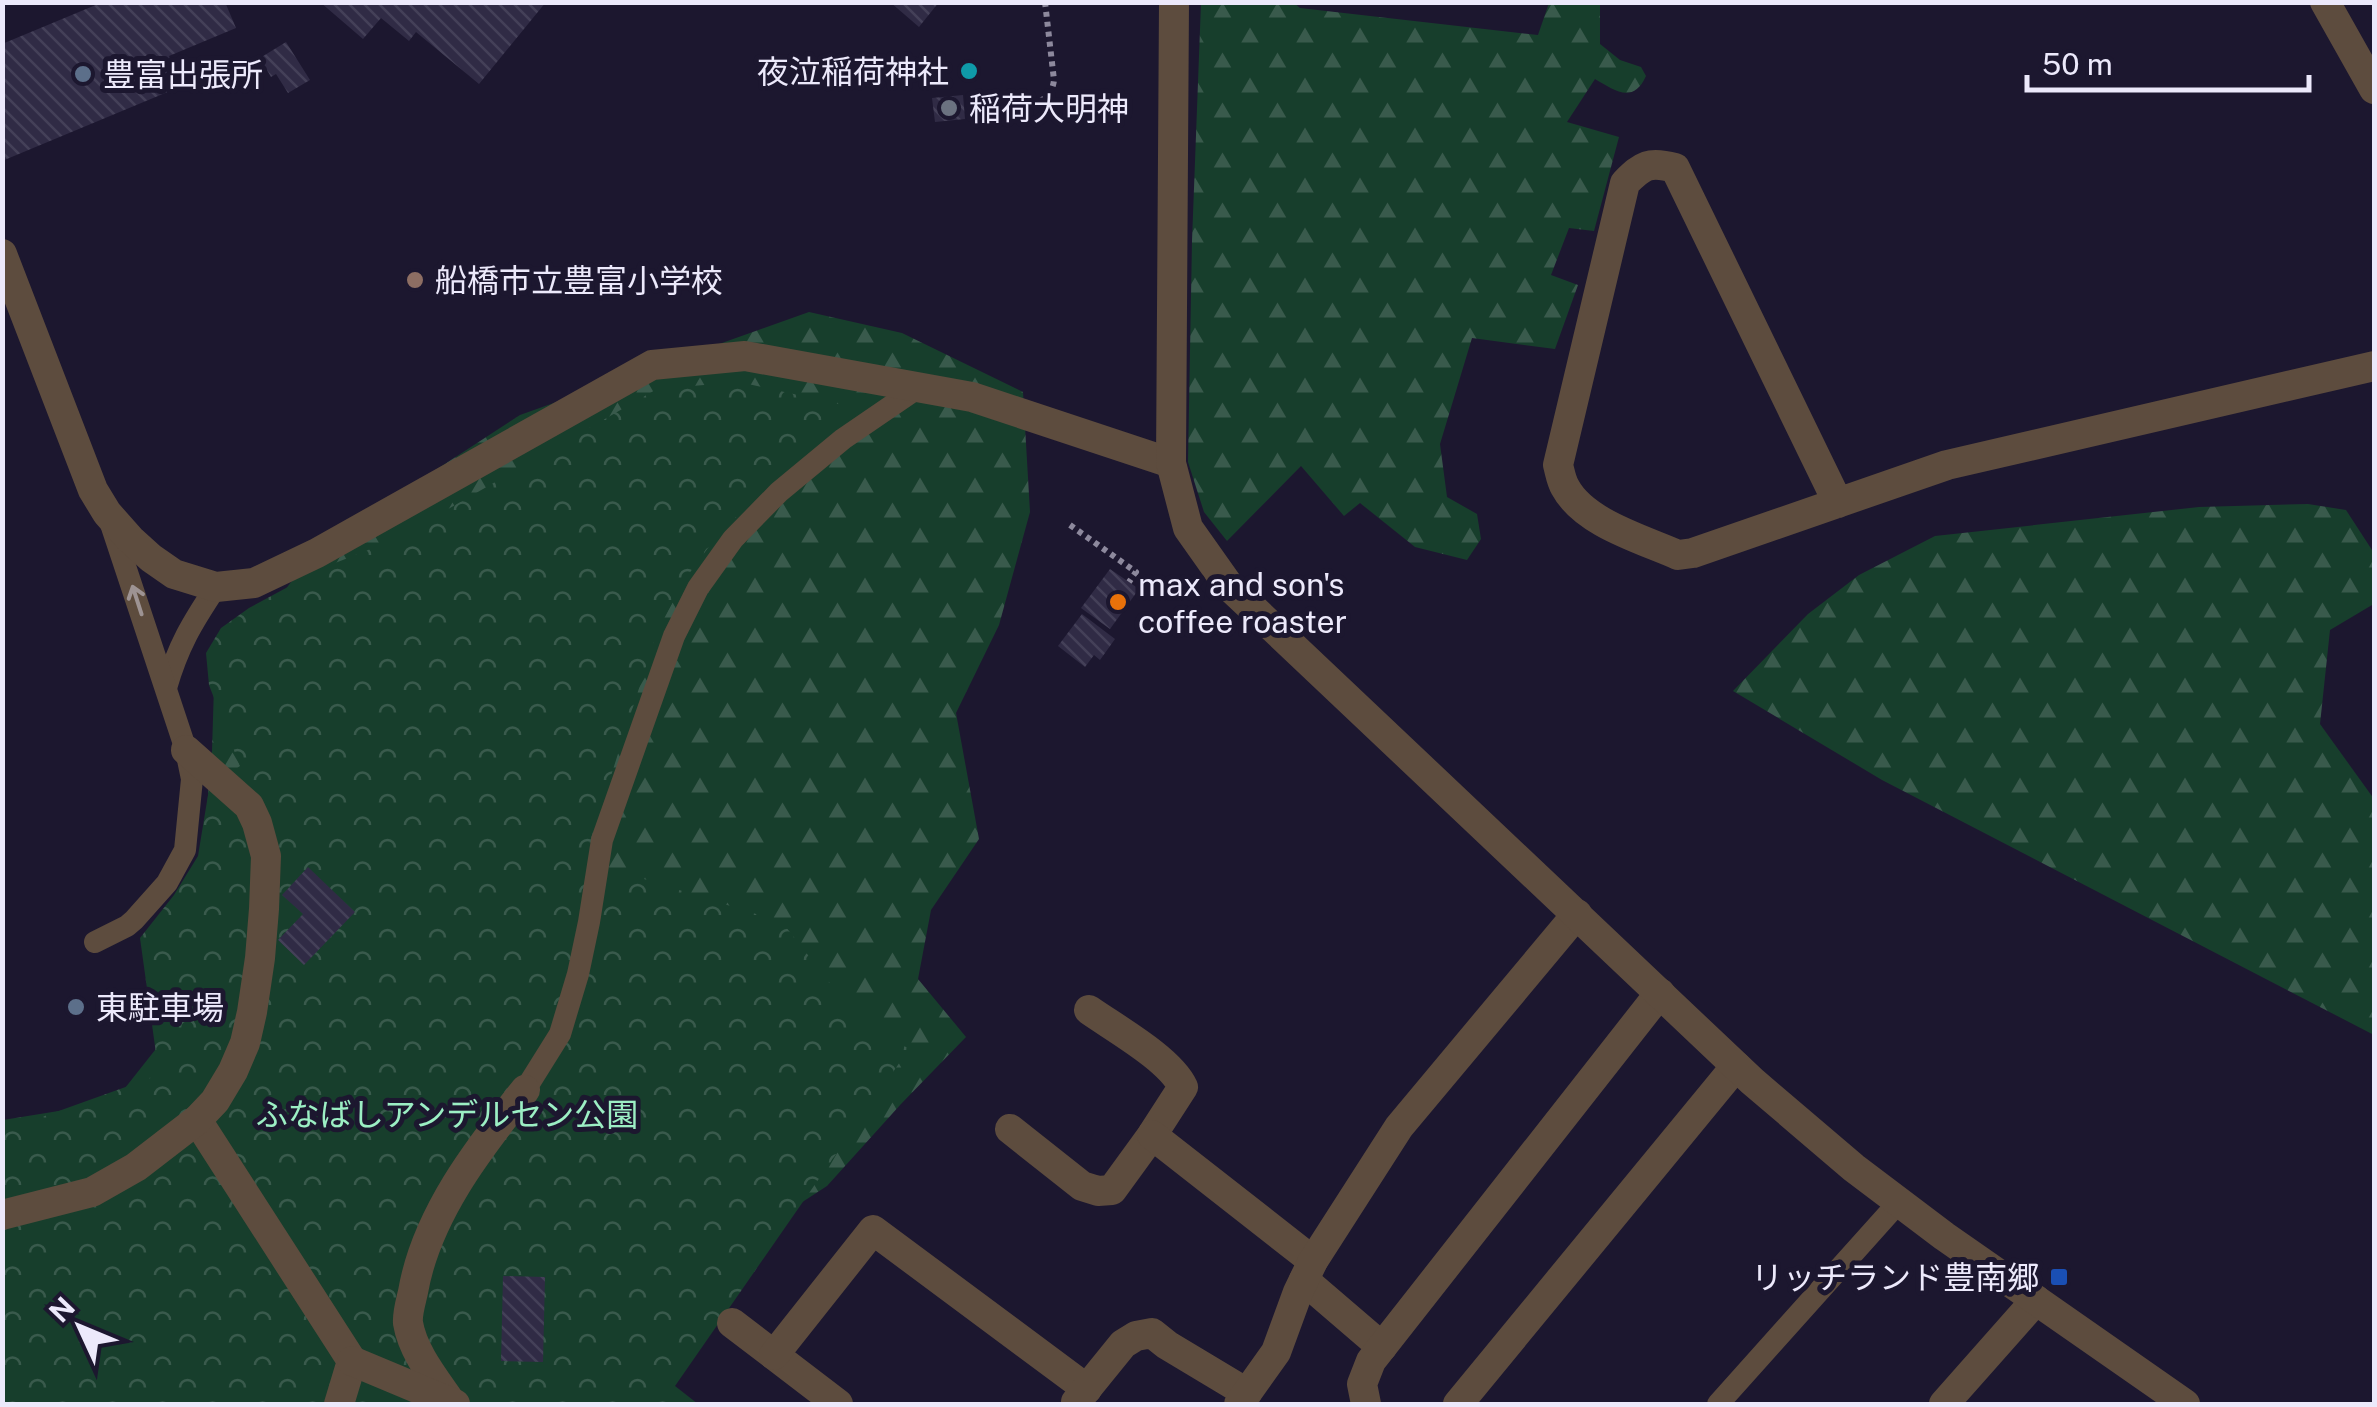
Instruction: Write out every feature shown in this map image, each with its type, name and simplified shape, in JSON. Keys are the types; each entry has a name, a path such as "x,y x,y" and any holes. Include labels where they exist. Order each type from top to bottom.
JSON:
{"street":[{"path":"1174,2 1172,463 1188,528 1229,586 1736,1066 1854,1168 2183,1404"},
{"path":"2325,2 2374,90"},
{"path":"1838,502 1675,168 1656,163 1640,168 1625,183 1558,464 1562,484 1594,518 1678,555 1693,553 1947,465 2374,366"},
{"path":"2,254 94,490 108,513 130,539 174,574 216,587 254,583 317,554 652,365 744,356 919,387 972,397 1172,463"},
{"path":"2,1215 92,1192 136,1167 197,1120 233,1071 252,1012 260,958 266,856 249,806 186,750"},
{"path":"774,1355 873,1230 1080,1397 1123,1344 1152,1333 1243,1399 1276,1352 1308,1270 1399,1127 1576,914"},
{"path":"1366,1404 1362,1384 1382,1347 1660,993"},
{"path":"1010,1129 1082,1186 1098,1191 1112,1190 1152,1135 1183,1087 1178,1076 1089,1010"},
{"path":"1458,1404 1736,1066"},
{"path":"454,1404 421,1358 408,1320 415,1276 433,1229 456,1187 485,1140 525,1090"},
{"path":"197,1120 352,1361 454,1404"},
{"path":"1152,1135 1308,1270 1382,1347"},
{"path":"1944,1404 2036,1300"},
{"path":"732,1323 838,1404"},
{"path":"339,1404 352,1361"}],"lane":[{"path":"525,1090 560,1034 578,974 602,840 674,636 698,588 733,539 779,492 919,387"},
{"path":"95,942 127,926 166,883 185,850 192,779 186,750 108,513"},
{"path":"166,688 176,652 216,587"},
{"path":"1718,1404 1899,1202"}],"path":[{"path":"971,108 1033,105 1053,89 1045,2"},
{"path":"1070,525 1136,572 1129,582"}],"green space":[{"path":"1201,3 1294,3 1300,8 1538,35 1549,3 1600,3 1600,44 1620,60 1641,67 1646,76 1629,93 1616,91 1595,79 1567,122 1619,137 1594,231 1569,228 1551,275 1578,285 1555,349 1472,338 1440,444 1447,497 1477,514 1481,539 1467,560 1415,547 1360,503 1344,516 1301,466 1227,541 1204,512 1188,462"},
{"name":"ふなばしアンデルセン公園","path":"809,312 902,333 1023,392 1030,512 999,625 956,713 979,839 931,910 918,979 966,1037 827,1186 716,1258 577,1404 3,1404 3,1120 114,1102 189,1007 212,751 214,686 291,582 428,475 520,415"},
{"name":"ふなばしアンデルセン公園","path":"739,382 861,409 722,529 685,579 657,632 585,857 782,922 855,1015 909,1049 675,1386 698,1404 3,1404 3,1131 159,1075 140,938 198,856 209,789 240,766 209,685 206,653 221,628 249,608 325,567 396,539 657,389"},
{"path":"2308,504 2346,510 2372,550 2372,605 2330,630 2320,724 2374,799 2374,1035 1882,780 1733,691 1808,614 1859,575 1935,536 2199,507"}],"building":[{"path":"103,2 225,2 236,28 169,56 182,86 2,161 2,44"},
{"path":"320,2 546,2 479,84 416,32 409,41 381,18 363,39"},
{"path":"890,2 939,2 919,27"},
{"path":"286,42 310,80 288,93 276,74 271,77 260,58"},
{"name":"稲荷大明神","path":"963,95 965,119 935,122 932,98"},
{"path":"1110,569 1139,589 1110,629 1081,608"},
{"path":"1082,614 1115,639 1100,660 1094,655 1085,667 1058,646"},
{"path":"308,867 355,912 304,965 278,940 303,914 282,895"},
{"path":"503,1276 545,1277 543,1362 501,1361"}],"place":[{"name":"夜泣稲荷神社","path":"969,71"},
{"name":"豊富出張所","path":"83,74"},
{"name":"稲荷大明神","path":"949,108"},
{"name":"船橋市立豊富小学校","path":"415,280"},
{"name":"max and son's coffee roaster","path":"1118,602"},
{"name":"東駐車場","path":"76,1007"},
{"name":"リッチランド豊南郷","path":"2059,1277"}]}
